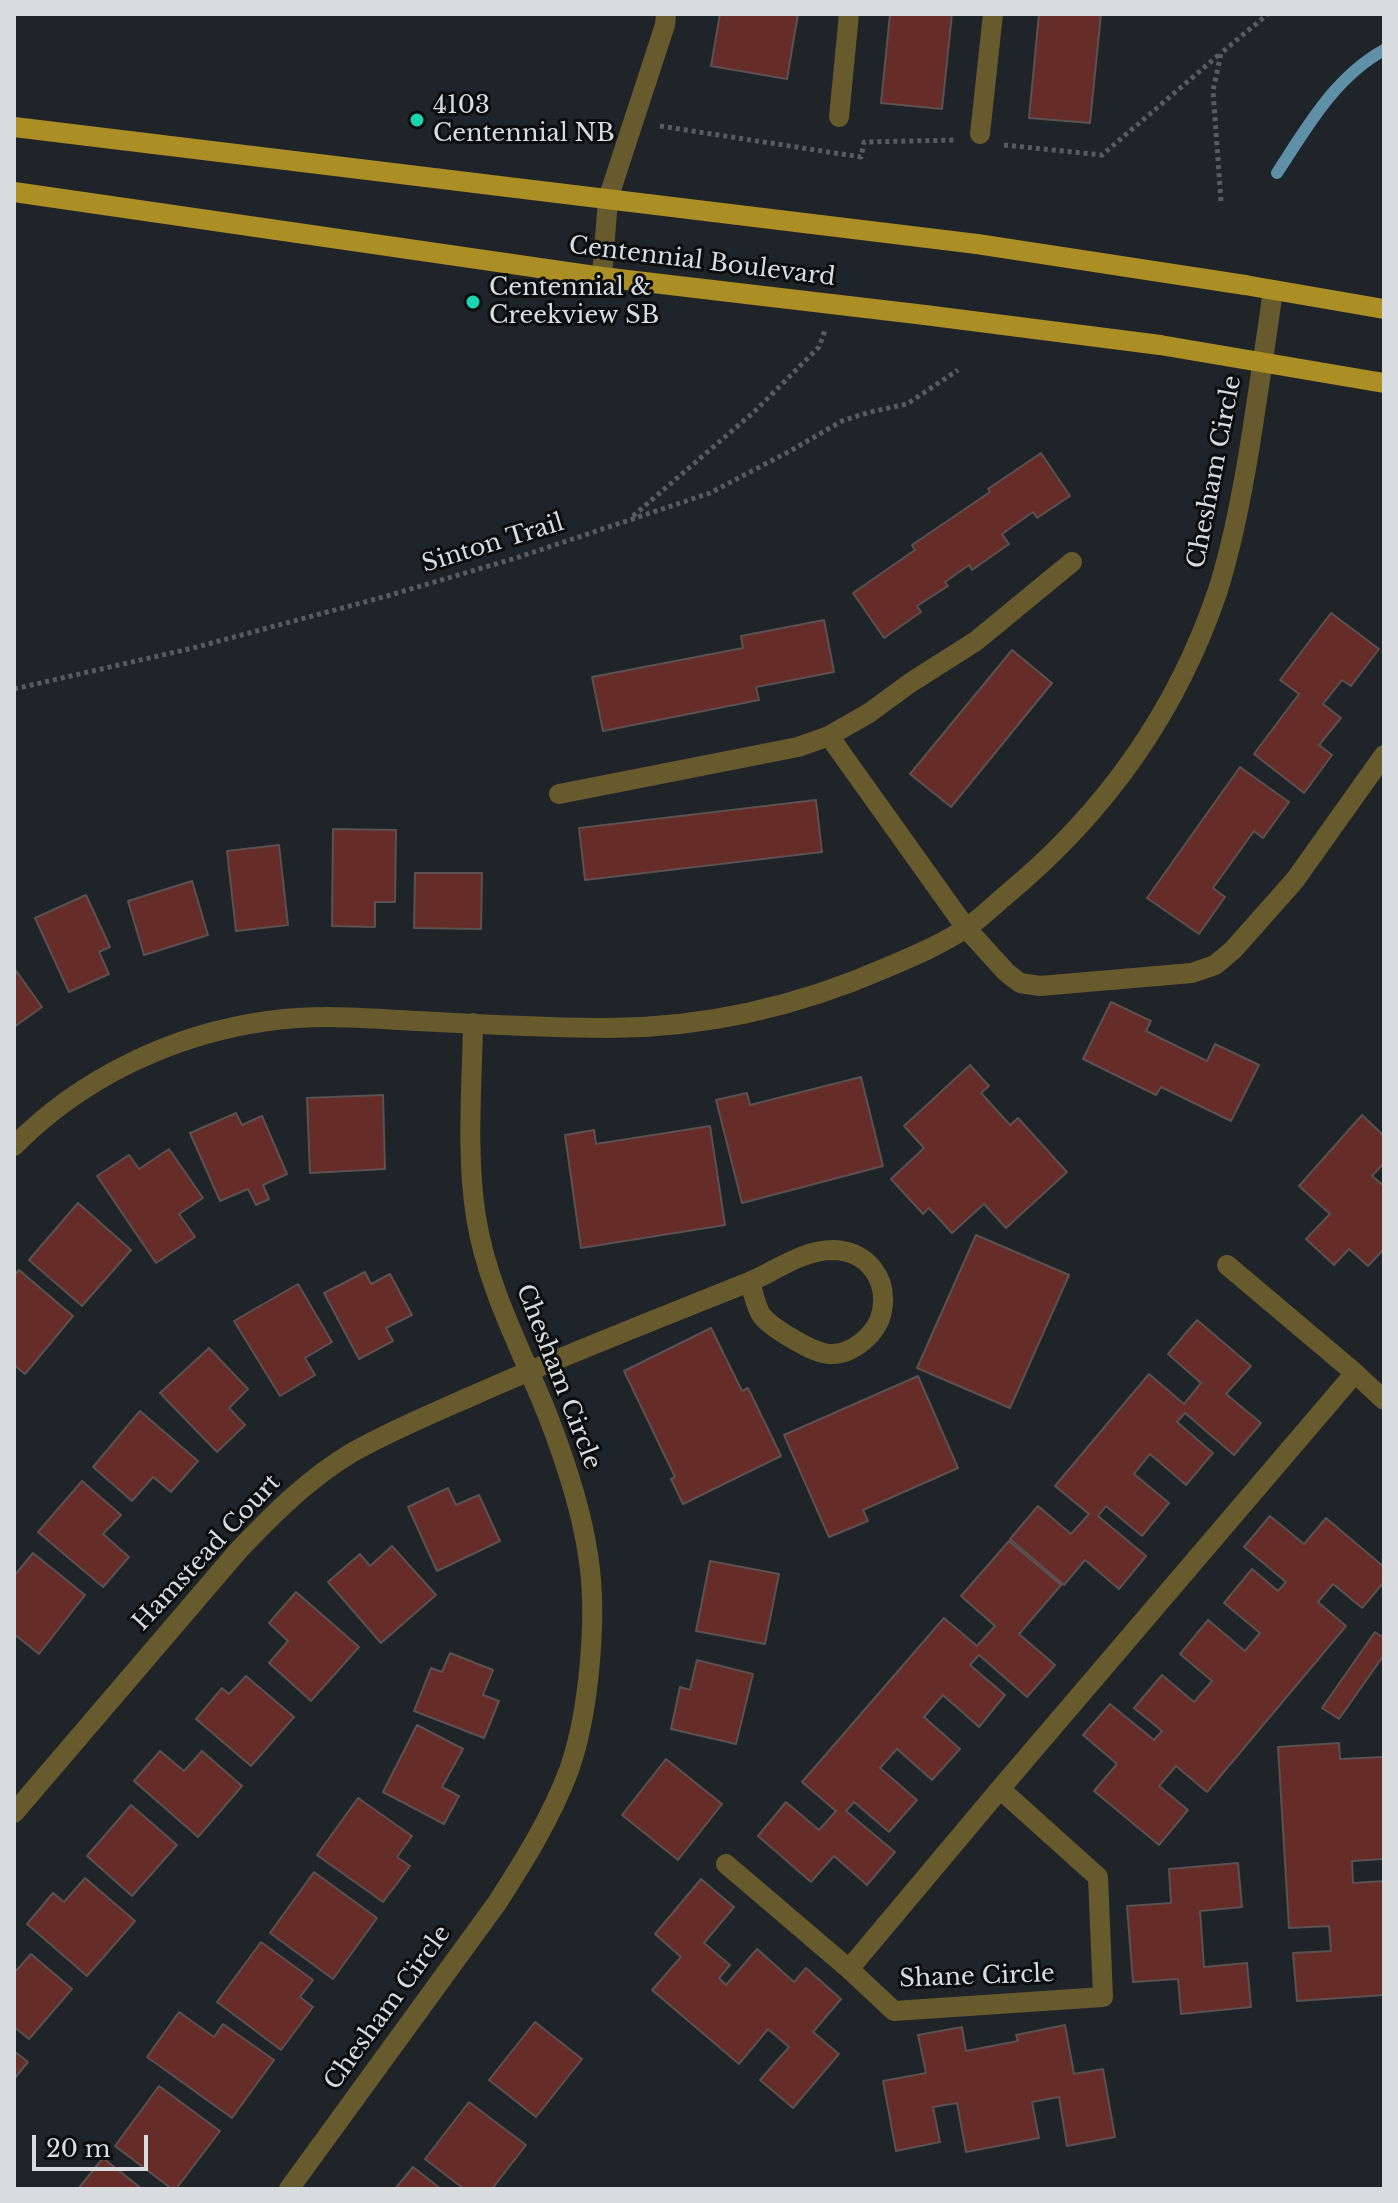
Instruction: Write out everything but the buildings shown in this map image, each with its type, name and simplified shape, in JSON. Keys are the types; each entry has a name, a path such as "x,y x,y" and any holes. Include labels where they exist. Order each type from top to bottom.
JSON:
{"main road":[{"path":"14,127 977,244 1384,309"},
{"name":"Centennial Boulevard","path":"14,192 602,277 1160,345 1384,383"}],"street":[{"path":"602,277 608,199 666,14"},
{"path":"839,117 849,14"},
{"path":"980,134 993,14"},
{"name":"Chesham Circle","path":"14,1146 52,1111 92,1083 185,1040 229,1027 329,1016 607,1028 670,1026 790,1004 850,984 911,958 966,928 1027,878 1076,831 1121,778 1159,718 1193,654 1222,576 1239,512 1273,290"},
{"path":"559,794 798,747 829,736 976,641 1072,562"},
{"path":"829,736 966,928 1020,983 1040,986 1192,973 1215,965 1233,950 1295,880 1384,755"},
{"name":"Chesham Circle","path":"289,2189 526,1859 569,1769 582,1716 590,1661 589,1556 565,1460 501,1303 476,1218 471,1167 473,1023"},
{"path":"832,1250 853,1253 873,1267 883,1288 882,1313 871,1333 852,1349 830,1355 801,1345 762,1315 750,1282 809,1253 832,1250"},
{"path":"1227,1265 1384,1400"},
{"name":"Hamstead Court","path":"14,1813 238,1551 308,1483 390,1432 530,1370 750,1282"},
{"name":"Shane Circle","path":"1000,1789 1098,1877 1103,1997 894,2011 849,1969 1000,1789 1355,1373"},
{"path":"726,1864 849,1969"}],"path":[{"path":"1000,145 1102,155 1268,14"},
{"path":"1221,53 1213,91 1221,201"},
{"path":"633,122 861,157 864,142 956,140"},
{"path":"629,519 755,411 819,347 834,304"},
{"name":"Sinton Trail","path":"14,689 193,648 372,600 516,558 710,493 842,421 907,404 958,370"}],"waterway":[{"path":"1277,173 1323,104 1351,74 1384,50"}],"place":[{"name":"4103 Centennial NB","path":"417,120"},
{"name":"Centennial & Creekview SB","path":"473,302"}]}
